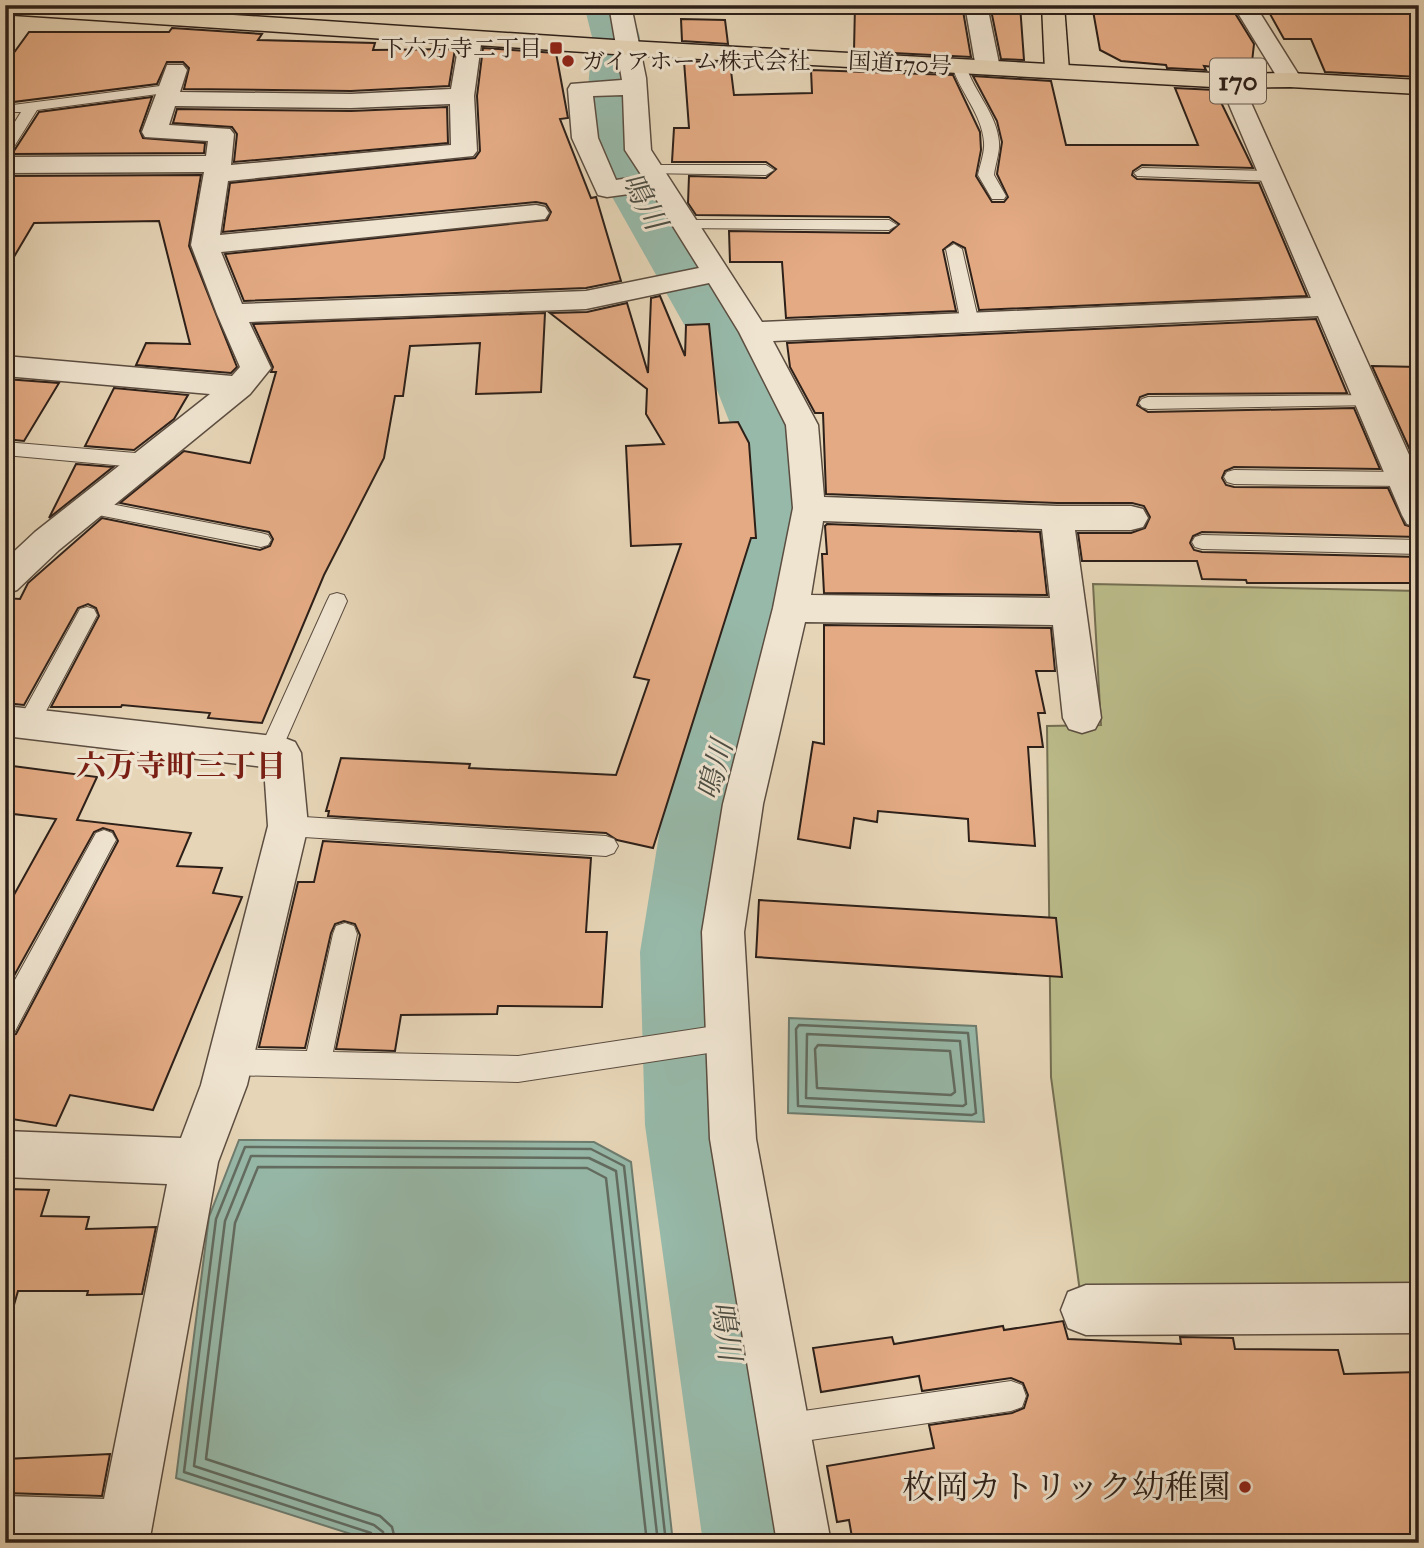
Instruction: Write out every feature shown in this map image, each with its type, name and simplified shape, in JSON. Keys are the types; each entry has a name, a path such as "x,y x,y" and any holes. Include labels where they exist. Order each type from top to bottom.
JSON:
{"main road":[{"path":"1053,5 1057,71"},
{"name":"国道170号","path":"5,7 132,10 616,47 1231,81 1290,80 1419,87"}],"street":[{"path":"620,5 616,47 635,87 638,150 754,332 802,425 809,508 792,608 743,804 723,932 717,1038 804,1543"},
{"path":"976,5 988,68"},
{"path":"1244,5 1290,80"},
{"path":"5,165 217,169 464,151 462,96 471,37"},
{"path":"1231,81 1419,515"},
{"path":"5,580 47,541 239,387 256,368 230,314 205,245 220,134 154,132 169,86 351,101 462,96"},
{"path":"635,87 580,89 585,138 607,189 654,176"},
{"path":"205,245 536,213"},
{"path":"230,314 586,300 718,273"},
{"path":"754,332 1329,306"},
{"path":"5,366 239,387"},
{"path":"809,508 1057,518 1131,518"},
{"path":"1057,518 1082,718"},
{"path":"5,539 47,541"},
{"path":"792,608 1070,612"},
{"path":"5,1524 123,1535 195,1162 224,1085 288,826 282,752 17,722"},
{"path":"5,1154 195,1162"},
{"path":"1086,1310 1419,1308"}],"lane":[{"path":"960,66 964,82 985,117 992,143 986,175 998,196"},
{"path":"9,109 169,86"},
{"path":"5,150 32,106"},
{"path":"654,176 766,170"},
{"path":"1142,173 1272,176"},
{"path":"686,225 888,225"},
{"path":"954,249 970,323"},
{"path":"1148,403 1370,401"},
{"path":"5,448 147,461"},
{"path":"1234,477 1403,479"},
{"path":"90,507 261,540"},
{"path":"1202,542 1419,547"},
{"path":"270,751 337,601"},
{"path":"17,722 87,615"},
{"path":"288,826 606,846"},
{"path":"5,1024 104,840"},
{"path":"317,1065 345,933"},
{"path":"229,1062 518,1069 717,1038"},
{"path":"783,1429 1011,1396"}],"green space":[{"path":"1093,584 1419,591 1419,1289 1080,1292 1051,1077 1047,726 1101,725"}],"water":[{"path":"789,1018 976,1026 984,1122 788,1113"},
{"path":"239,1140 594,1142 631,1162 673,1543 379,1543 176,1478 209,1217"}],"building":[{"path":"855,5 962,5 971,57 854,51"},
{"path":"990,5 1020,5 1024,60 1001,59"},
{"path":"1092,5 1233,10 1254,44 1251,71 1204,66 1206,70 1167,68 1166,65 1121,61 1100,50"},
{"path":"1265,5 1419,5 1419,77 1325,72 1311,39 1284,39"},
{"path":"681,19 725,20 728,44 682,41"},
{"path":"172,28 262,34 258,40 375,43 373,50 455,49 449,86 351,91 184,89 189,68 183,62 167,62 157,84 5,103 5,65 29,32 169,32"},
{"path":"483,48 556,53 568,118 560,119 591,198 596,197 621,281 586,288 244,301 225,254 547,220 551,212 546,204 536,202 223,232 230,183 475,158 480,151 477,96"},
{"path":"684,61 730,63 734,95 812,93 811,70 953,75 980,132 981,150 976,176 992,202 1004,202 1008,197 997,174 1002,142 997,121 973,76 1051,81 1066,145 1198,145 1175,88 1215,90 1253,168 1142,165 1133,171 1132,175 1137,179 1259,183 1307,296 979,310 965,248 953,242 943,250 956,311 786,318 782,262 730,262 729,231 889,233 899,224 889,217 696,215 688,203 689,176 766,178 776,169 766,162 672,162 674,128 689,128"},
{"path":"152,97 140,131 143,138 205,143 204,153 12,154 39,112"},
{"path":"447,107 448,143 234,162 237,134 232,127 173,123 177,109 351,111"},
{"path":"201,175 189,246 237,367 231,373 136,365 146,343 190,344 159,221 34,223 5,272 5,176"},
{"path":"660,296 685,356 686,325 709,324 719,423 738,422 749,443 756,538 751,538 653,848 617,840 606,833 328,816 329,811 326,811 341,758 616,775 649,680 634,677 681,544 631,546 626,446 664,444 646,414 647,389 550,313 587,312 627,303 648,373 651,298"},
{"path":"545,313 541,392 476,394 480,343 410,346 403,396 395,396 384,458 324,575 262,723 208,718 210,713 122,705 51,707 99,616 96,608 88,604 78,608 24,705 5,703 5,598 20,599 28,583 102,518 260,550 270,546 273,539 269,532 120,503 184,451 250,463 276,372 271,372 273,367 253,324"},
{"path":"1316,319 1347,393 1148,394 1140,397 1137,405 1148,412 1354,408 1380,469 1234,467 1225,471 1222,478 1226,485 1234,487 1388,488 1405,525 1419,529 1419,537 1202,532 1193,536 1190,543 1194,550 1202,552 1419,557 1419,583 1247,583 1246,580 1202,579 1197,561 1082,561 1078,533 1131,533 1145,528 1150,517 1144,506 1132,503 1057,503 826,494 823,413 815,413 790,367 787,343"},
{"path":"1372,366 1419,367 1419,470"},
{"path":"5,379 59,383 24,441 5,439"},
{"path":"114,388 188,395 174,419 134,450 85,446"},
{"path":"76,464 113,467 49,518"},
{"path":"827,524 1040,532 1047,595 824,593 822,554 827,554"},
{"path":"824,625 1051,628 1055,671 1036,671 1045,713 1038,713 1043,747 1028,747 1035,846 969,841 968,819 878,811 877,822 854,818 850,848 798,839 813,742 824,744"},
{"path":"5,765 97,777 77,820 191,833 177,866 222,868 213,893 242,897 153,1110 70,1095 56,1126 5,1118 5,1038 16,1034 118,841 113,831 103,828 94,832 5,992 5,911 56,819 5,813"},
{"path":"323,841 591,858 586,932 607,932 602,1007 498,1006 497,1014 401,1015 395,1051 336,1049 360,935 355,924 344,921 335,924 331,933 305,1048 259,1047 298,882 314,882"},
{"path":"759,900 1056,918 1062,977 756,957"},
{"path":"5,1189 49,1190 41,1216 89,1217 86,1229 156,1227 142,1294 87,1295 88,1291 18,1291 14,1305 5,1304"},
{"path":"1063,1321 1068,1339 1181,1344 1180,1337 1233,1338 1235,1349 1338,1350 1344,1374 1419,1372 1419,1543 853,1543 849,1520 837,1522 827,1466 934,1448 929,1425 1012,1413 1024,1408 1028,1395 1023,1383 1011,1378 922,1391 919,1376 821,1392 813,1348 892,1337 894,1344 1003,1326 1004,1330"},
{"path":"110,1454 102,1496 5,1493 5,1459"}],"waterway":[{"name":"鳴川","path":"607,5 616,37 611,129 629,179 739,367 768,436 778,500 772,570 746,672 706,798 684,952 693,1125 760,1543"}],"place":[{"name":"下六万寺二丁目","path":"556,48"},
{"name":"ガイアホーム株式会社","path":"568,61"},
{"name":"枚岡カトリック幼稚園","path":"1245,1487"}],"district":[{"name":"六万寺町三丁目","path":"181,766"}]}
